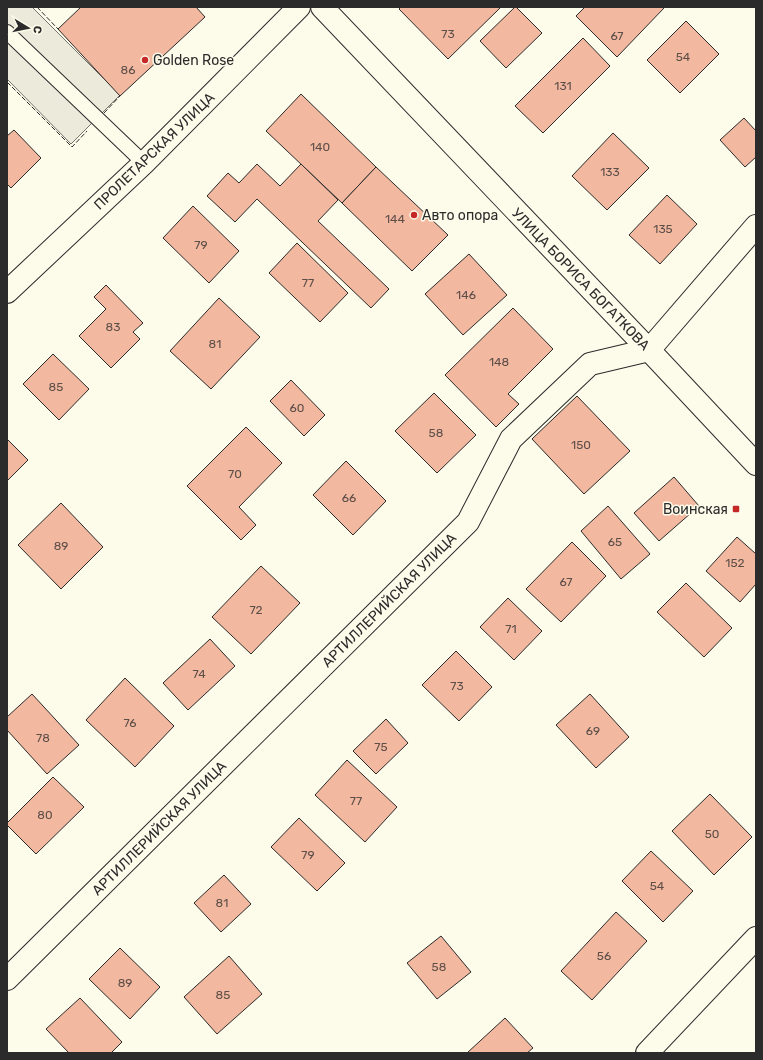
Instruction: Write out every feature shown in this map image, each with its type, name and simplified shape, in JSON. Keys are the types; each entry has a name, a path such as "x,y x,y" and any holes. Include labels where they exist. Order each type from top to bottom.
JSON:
{"street":[{"name":"ПРОЛЕТАРСКАЯ УЛИЦА","path":"7,292 144,163 299,7"},
{"name":"УЛИЦА БОРИСА БОГАТКОВА","path":"322,7 756,464"},
{"path":"649,350 756,226"},
{"name":"АРТИЛЛЕРИЙСКАЯ УЛИЦА","path":"7,979 468,522 511,439 590,364 649,350"},
{"path":"647,1053 756,938"}],"lane":[{"path":"7,32 144,163"}],"shaded area":[{"path":"7,7 32,7 120,95 71,144 7,79"}],"building":[{"path":"81,7 196,7 205,17 120,96 58,29"},
{"path":"401,7 501,7 448,59 399,9"},
{"path":"515,7 542,33 506,68 480,41"},
{"path":"585,7 664,8 617,57 576,16"},
{"path":"686,21 719,54 680,93 647,60"},
{"path":"583,38 610,66 543,133 515,106"},
{"path":"301,94 376,167 342,203 266,131"},
{"path":"744,118 756,131 756,157 745,167 720,140"},
{"path":"14,130 41,158 11,188 7,184 7,136"},
{"path":"613,133 649,168 607,210 572,176"},
{"path":"257,164 280,186 301,164 338,200 318,221 389,289 371,308 257,199 235,222 207,196 228,173 239,183"},
{"path":"376,167 448,235 412,271 342,203"},
{"path":"667,195 697,224 660,264 629,235"},
{"path":"193,206 239,251 209,283 163,238"},
{"path":"297,243 348,293 320,322 269,273"},
{"path":"469,254 507,295 463,335 425,294"},
{"path":"106,285 143,323 133,332 140,339 111,368 79,336 106,309 94,297"},
{"path":"219,298 260,337 211,389 170,351"},
{"path":"513,308 553,349 508,394 519,404 496,427 445,375"},
{"path":"53,354 89,389 59,420 23,384"},
{"path":"291,380 325,415 304,436 270,401"},
{"path":"434,393 476,435 437,473 395,431"},
{"path":"577,396 630,451 584,494 532,439"},
{"path":"246,427 282,463 239,507 256,525 241,540 187,486"},
{"path":"7,439 28,460 8,480 7,478"},
{"path":"346,461 386,501 353,535 313,495"},
{"path":"674,477 699,506 659,541 634,513"},
{"path":"61,503 103,547 61,589 18,545"},
{"path":"608,506 650,554 621,579 581,531"},
{"path":"737,537 756,554 756,584 740,602 706,571"},
{"path":"572,542 606,576 561,622 526,589"},
{"path":"261,566 300,603 251,654 212,617"},
{"path":"686,583 732,628 704,657 657,612"},
{"path":"508,598 542,631 514,660 480,627"},
{"path":"210,639 235,666 188,710 163,683"},
{"path":"456,651 492,687 459,721 422,685"},
{"path":"125,678 174,726 135,767 86,720"},
{"path":"32,694 79,745 47,774 7,730 7,717"},
{"path":"590,694 629,737 596,768 556,725"},
{"path":"386,719 408,743 376,774 353,751"},
{"path":"347,760 397,807 365,842 315,795"},
{"path":"53,777 84,807 36,854 7,825 7,823"},
{"path":"710,794 752,837 714,875 672,831"},
{"path":"299,818 345,863 317,891 271,847"},
{"path":"651,851 693,891 663,922 622,881"},
{"path":"224,875 251,904 221,932 194,903"},
{"path":"616,912 647,941 592,1000 561,971"},
{"path":"441,936 471,972 437,999 407,963"},
{"path":"120,948 160,987 130,1019 89,979"},
{"path":"229,956 262,994 217,1034 184,997"},
{"path":"80,998 122,1042 111,1053 69,1053 46,1029"},
{"path":"505,1018 533,1048 527,1053 467,1053"}],"fence":[{"path":"37,7 58,29"},
{"path":"7,82 72,147 87,131"},
{"path":"104,113 120,96"}],"place":[{"name":"Golden Rose","path":"145,60"},
{"name":"Авто опора","path":"414,215"},
{"name":"Воинская","path":"736,509"}]}
